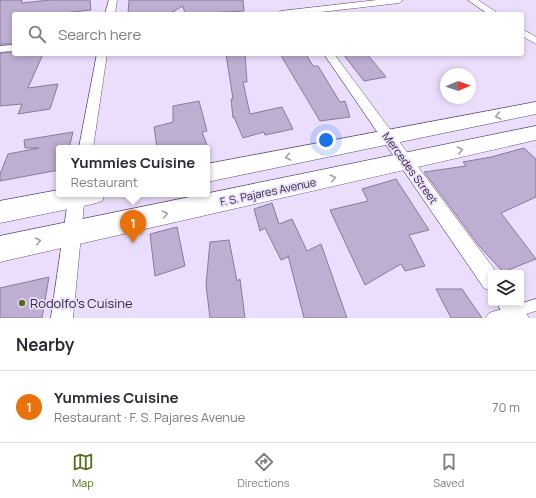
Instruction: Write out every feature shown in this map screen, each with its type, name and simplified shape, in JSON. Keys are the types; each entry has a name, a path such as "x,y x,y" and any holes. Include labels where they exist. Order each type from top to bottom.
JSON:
{"main road":[{"path":"210,171 389,138 536,108"},
{"name":"F. S. Pajares Avenue","path":"0,249 536,133"},
{"path":"0,212 72,197"}],"street":[{"path":"110,12 113,0"},
{"path":"298,11 399,0"},
{"path":"472,0 491,12"},
{"path":"524,33 536,41"},
{"path":"0,50 12,48"},
{"path":"87,145 102,56"},
{"name":"Mercedes Street","path":"330,56 488,277"},
{"path":"62,318 72,234 81,197"}],"lane":[{"path":"492,318 536,305"}],"building":[{"path":"0,0 22,0 21,3 50,0 90,0 91,10 72,12 12,12 12,44 0,44"},
{"path":"129,0 243,0 244,11 184,12 183,6 172,12 128,12"},
{"path":"12,52 12,56 42,56 28,88 58,84 50,109 18,114 22,104 0,106 0,53"},
{"path":"226,56 245,56 247,82 243,82 250,114 282,107 293,129 265,135 264,132 243,138 234,117 233,118 231,99 233,99"},
{"path":"281,56 307,56 313,66 318,66 340,102 345,101 350,117 320,121"},
{"path":"345,56 369,56 386,77 364,81"},
{"path":"199,101 207,131 202,132 207,145 157,145 154,127 173,122 173,106"},
{"path":"73,132 70,145 56,145 56,171 0,181 0,174 8,154 39,148 25,148 24,140"},
{"path":"524,148 536,159 536,197 501,213 536,259 508,270 501,270 480,247 424,172 466,166 463,162 491,157"},
{"path":"396,179 429,230 409,235 425,266 405,271 401,264 365,285 330,210 368,201 362,189"},
{"path":"272,203 279,224 292,219 307,251 321,244 347,318 304,318 288,255 288,257 281,260 265,228 260,231 254,209"},
{"path":"177,227 185,266 155,276 150,234"},
{"path":"229,240 237,281 240,279 245,318 210,318 206,285 210,242"},
{"name":"Rodolfo's Cuisine","path":"49,277 42,318 0,318 0,288"},
{"path":"436,289 462,289 482,318 451,318"}],"place":[{"name":"Yummies Cuisine","path":"133,243"},
{"name":"Rodolfo's Cuisine","path":"22,303"}]}
